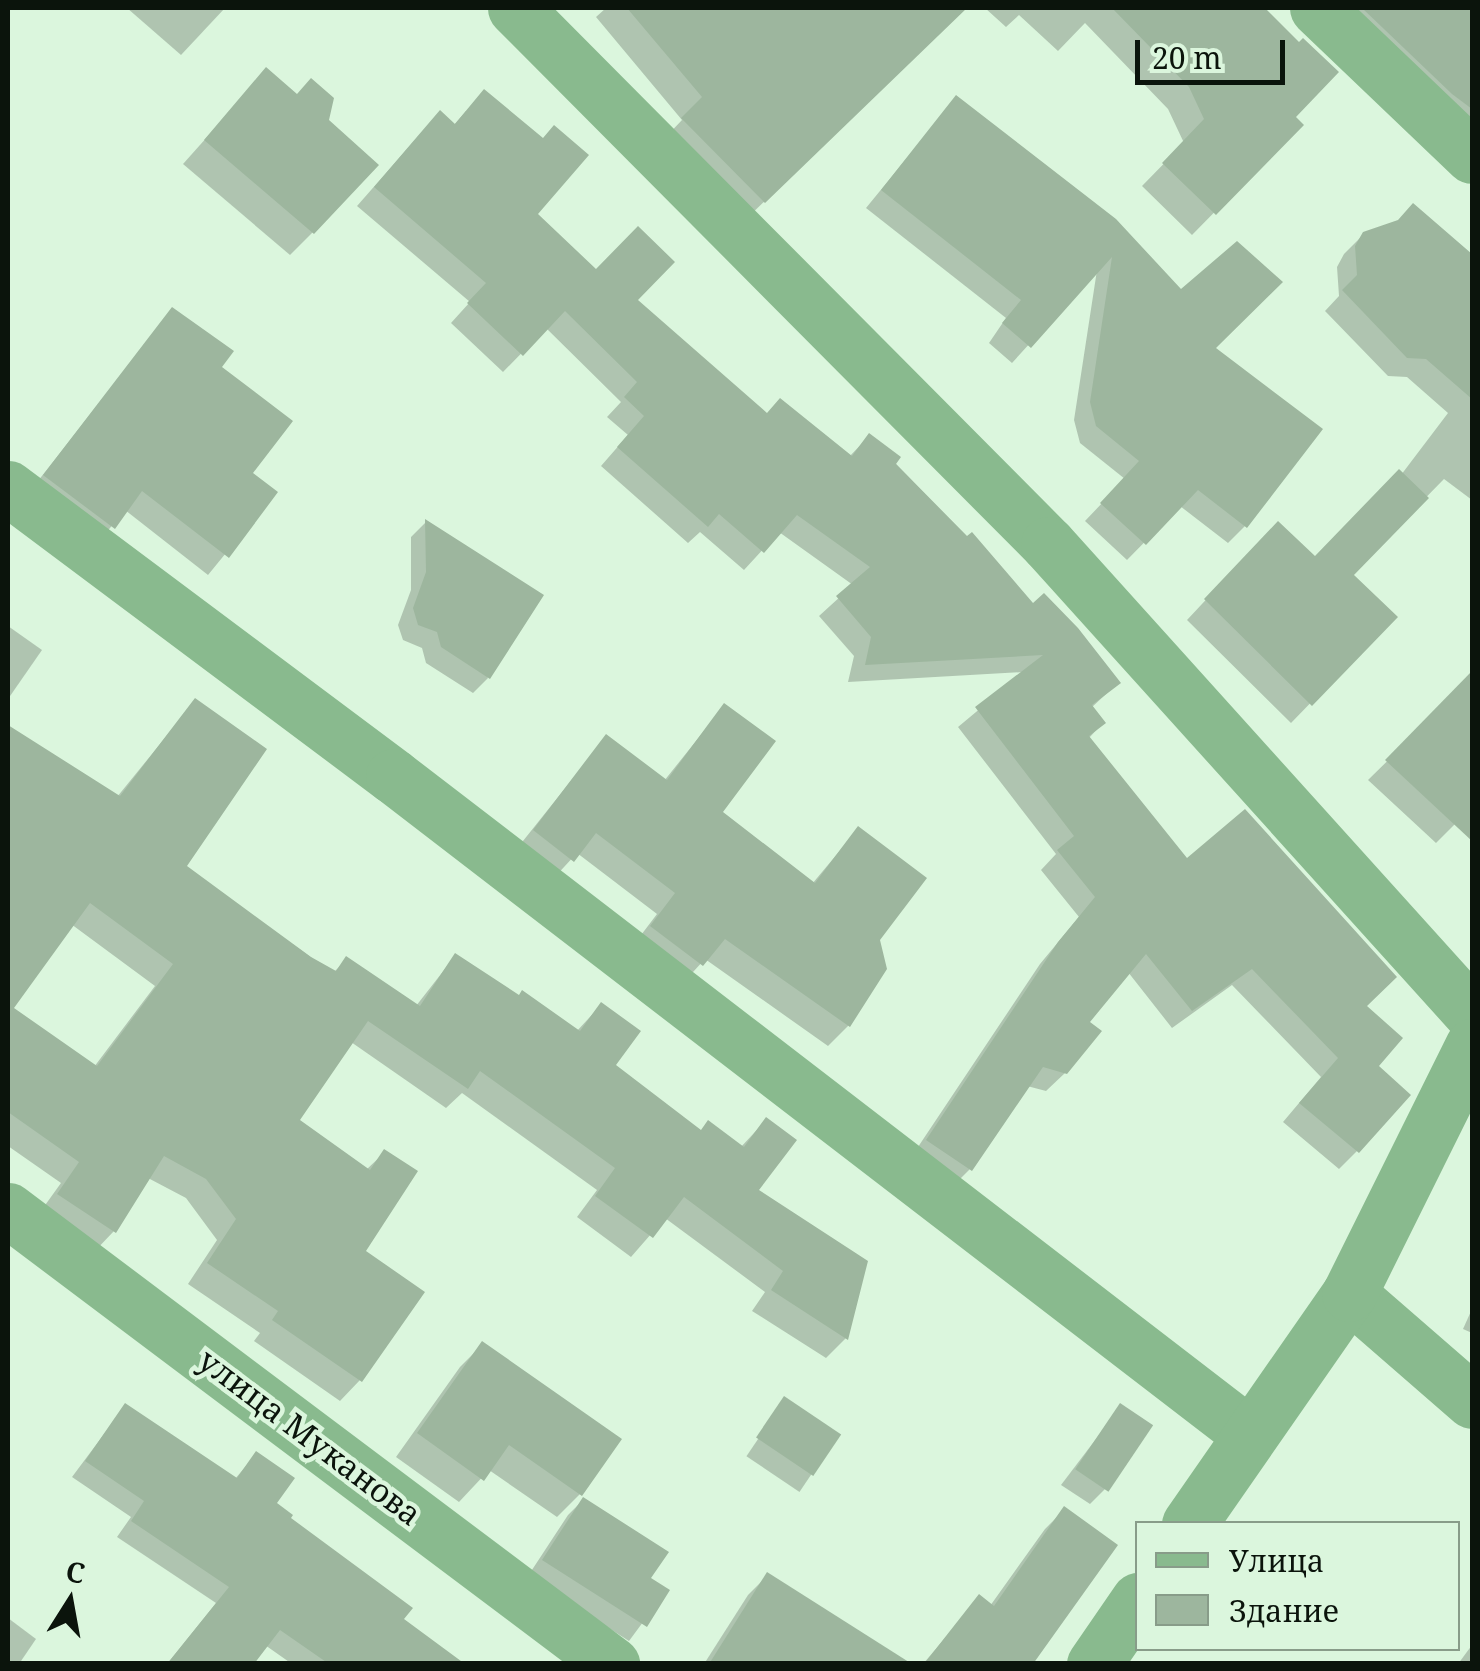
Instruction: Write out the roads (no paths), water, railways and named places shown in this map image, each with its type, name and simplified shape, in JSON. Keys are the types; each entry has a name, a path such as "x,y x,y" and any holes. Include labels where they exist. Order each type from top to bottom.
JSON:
{"street":[{"path":"516,8 1048,544 1472,1014"},
{"path":"1317,8 1472,156"},
{"path":"8,488 393,776 1249,1434"},
{"path":"1191,1521 1349,1294 1472,1046"},
{"name":"улица Муканова","path":"8,1210 612,1664"},
{"path":"1349,1294 1472,1401"},
{"path":"1100,1660 1135,1605"}]}
